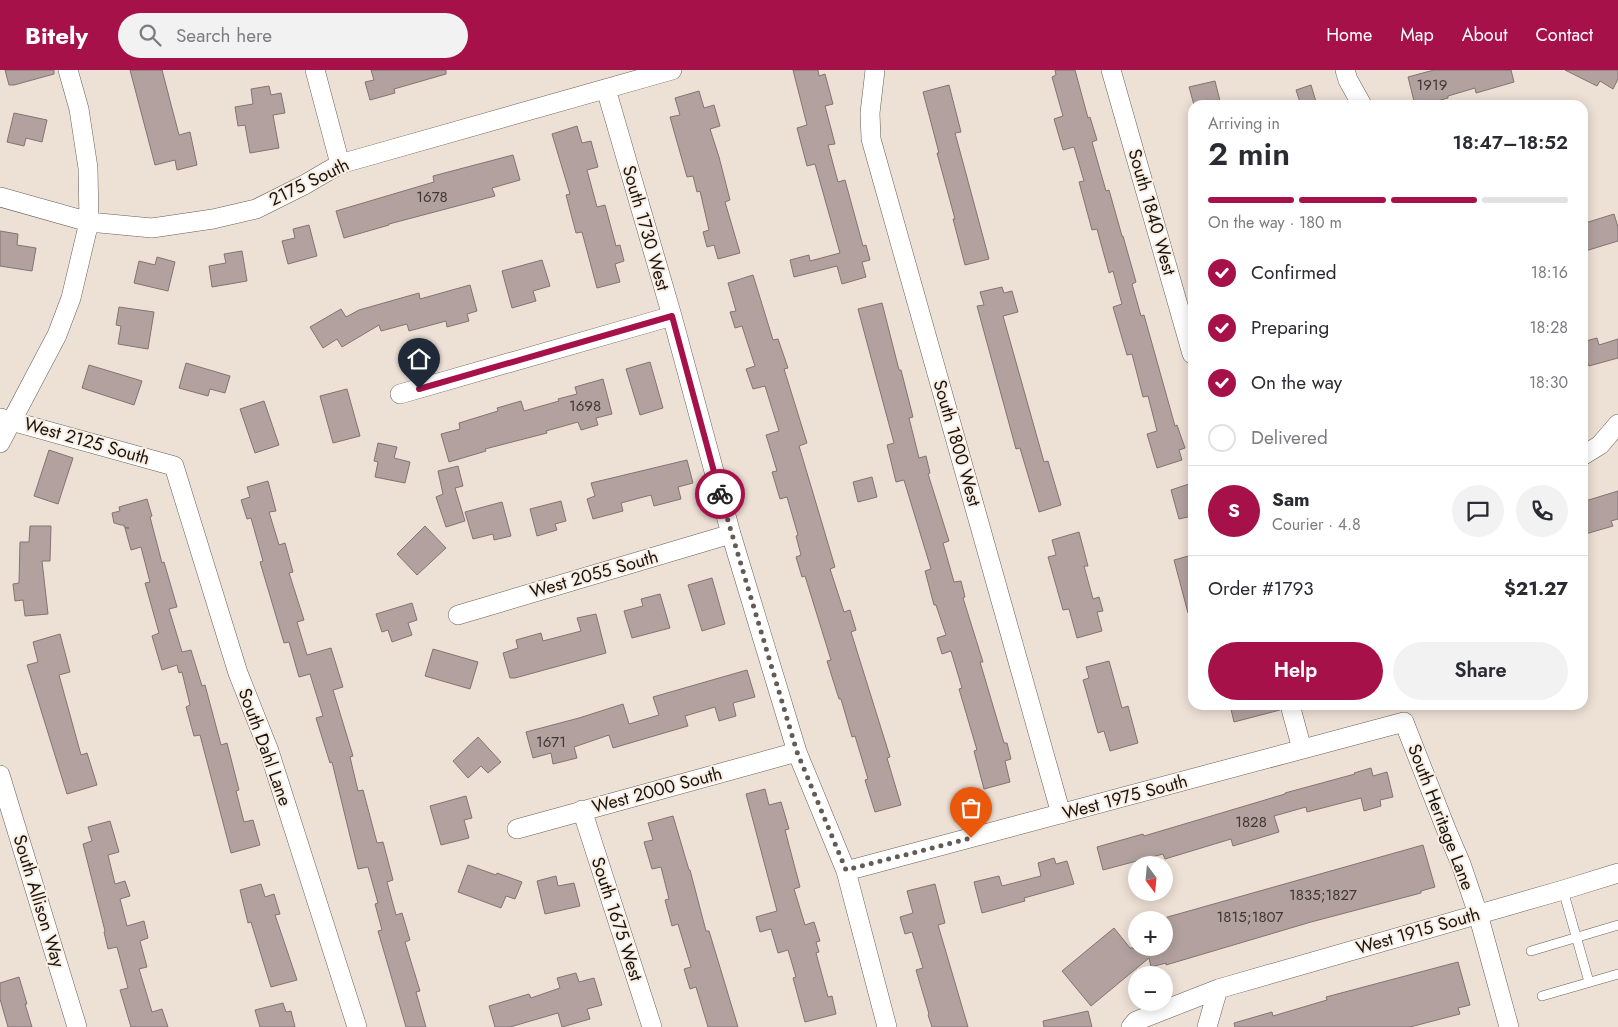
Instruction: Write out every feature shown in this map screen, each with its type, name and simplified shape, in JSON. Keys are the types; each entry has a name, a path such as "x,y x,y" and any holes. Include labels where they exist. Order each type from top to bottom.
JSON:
{"street":[{"path":"0,443 6,419 57,335 71,298 89,222 88,168 79,109 68,70"},
{"path":"315,70 340,164"},
{"name":"2175 South","path":"0,197 89,222 152,228 213,219 256,208 304,186 340,164 672,70"},
{"name":"South 1800 West","path":"875,70 870,113 871,139 1061,814"},
{"name":"South 1840 West","path":"1111,70 1188,340"},
{"path":"1346,70 1348,80 1359,100"},
{"name":"South 1730 West","path":"606,89 672,316 731,534 797,752 846,870 887,1027"},
{"path":"400,394 672,316"},
{"name":"West 2125 South","path":"6,419 174,466"},
{"path":"1588,452 1600,445 1618,424"},
{"name":"South Dahl Lane","path":"174,466 238,673 269,751 357,1027"},
{"name":"West 2055 South","path":"458,615 731,534"},
{"path":"1291,710 1302,749"},
{"name":"West 1975 South","path":"846,870 1404,722"},
{"name":"South Heritage Lane","path":"1404,722 1461,864 1478,914 1509,1027"},
{"name":"West 2000 South","path":"517,828 797,752"},
{"name":"South Allison Way","path":"0,775 77,1027"},
{"name":"South 1675 West","path":"582,810 652,1027"},
{"name":"West 1915 South","path":"1131,1027 1136,1022 1218,989 1618,873"},
{"path":"1207,1027 1218,989"}],"lane":[{"path":"1563,890 1588,982"},
{"path":"1531,951 1618,925"},
{"path":"1542,996 1618,974"}],"building":[{"path":"5,70 54,70 54,74 9,85"},
{"path":"130,70 162,70 179,135 190,132 197,165 177,170 175,160 155,165"},
{"path":"371,70 446,70 446,74 394,89 395,93 370,100 365,82 374,80"},
{"path":"793,70 818,70 819,76 825,74 833,104 825,106 835,144 828,145 838,182 845,180 863,246 866,245 870,260 862,262 866,277 842,284 837,266 794,277 790,260 809,255 810,261 840,253 815,164 807,166 797,128 807,125"},
{"path":"1055,70 1075,70 1088,118 1090,117 1097,140 1092,142 1106,191 1109,190 1136,282 1132,284 1141,316 1144,315 1175,426 1177,425 1185,448 1179,450 1182,460 1157,468 1147,434 1157,431 1148,396 1143,397 1132,354 1127,355 1113,307 1122,304 1113,271 1109,273 1097,229 1092,230 1079,182 1084,181 1074,147 1063,150 1054,119 1063,116 1052,77 1056,75"},
{"path":"1434,70 1511,70 1514,82 1476,93 1475,88 1441,100 1414,100 1408,77"},
{"path":"1565,70 1618,70 1618,79 1613,89 1600,81 1597,86"},
{"path":"1215,81 1220,100 1193,100 1189,87"},
{"path":"949,85 961,132 955,133 989,259 965,265 923,92"},
{"path":"1311,85 1316,100 1299,100 1296,90"},
{"path":"269,86 271,95 281,93 285,113 273,115 279,148 250,153 245,125 238,126 235,107 253,104 251,89"},
{"path":"699,91 704,108 714,105 720,126 710,129 730,200 725,202 740,253 718,259 714,245 707,247 703,232 709,230 700,191 697,192 693,176 687,177 670,117 680,115 675,98"},
{"path":"14,113 47,120 42,142 26,138 24,146 7,142"},
{"path":"577,126 582,143 591,141 598,167 587,170 597,207 605,205 616,246 620,245 624,261 615,264 620,282 597,288 582,232 576,233 566,195 570,194 552,134"},
{"path":"513,155 520,180 492,188 495,196 344,238 336,211 434,182 433,176"},
{"path":"1614,214 1618,227 1618,241 1588,250 1588,222"},
{"path":"309,225 317,256 288,264 282,241 295,238 293,229"},
{"path":"0,231 18,234 17,245 36,248 32,271 0,266"},
{"path":"242,251 247,281 212,287 209,266 226,263 224,254"},
{"path":"157,257 175,262 168,291 134,283 139,261 155,265"},
{"path":"542,260 550,286 533,291 536,301 512,308 502,271"},
{"path":"753,275 773,340 778,339 788,368 784,369 807,443 799,446 835,567 830,569 844,612 850,610 856,630 851,632 890,757 887,758 901,805 875,812 865,780 868,779 855,736 852,737 841,699 839,699 827,661 831,660 805,576 802,577 796,557 801,555 796,536 798,535 787,497 780,499 772,472 777,471 766,435 779,431 765,386 753,389 746,369 755,366 742,326 735,328 730,312 736,311 728,283"},
{"path":"470,285 477,311 467,314 469,321 447,327 446,321 409,331 407,324 381,331 379,325 342,347 337,339 323,348 310,327 341,309 346,317 359,310 419,293 420,299"},
{"path":"1002,287 1004,293 1012,291 1018,312 1003,316 1044,462 1048,461 1061,505 1039,512 1020,448 1016,449 977,306 984,305 980,292"},
{"path":"882,303 913,417 909,418 919,458 926,456 930,473 928,474 949,541 943,543 954,582 961,581 965,597 963,598 983,662 980,662 1004,743 1007,743 1011,759 1005,761 1010,782 984,789 974,751 977,750 959,689 962,688 951,651 942,654 937,638 946,635 936,605 934,605 925,571 931,569 904,480 896,482 887,445 894,443 858,309"},
{"path":"119,307 154,312 148,349 118,344 121,326 116,325"},
{"path":"1597,338 1599,345 1618,339 1618,358 1589,366 1588,340"},
{"path":"650,362 663,408 640,415 626,369"},
{"path":"186,363 230,376 225,393 210,389 208,396 179,388"},
{"path":"89,365 142,381 134,405 82,388"},
{"path":"603,379 612,414 596,418 598,425 581,430 578,422 546,431 547,433 485,449 486,451 449,462 441,434 460,429 459,423 498,411 497,408 521,401 524,411 559,401 558,399 577,394 575,387"},
{"path":"347,389 360,436 333,443 320,396"},
{"path":"264,401 279,445 255,453 240,409"},
{"path":"378,443 397,447 394,458 410,462 405,483 375,477 378,462 374,461"},
{"path":"49,450 73,458 58,504 34,496"},
{"path":"687,460 693,483 678,487 681,499 654,506 651,495 621,503 623,511 593,519 587,499 595,496 591,483"},
{"path":"458,466 463,486 455,488 465,521 446,527 436,497 443,494 438,471"},
{"path":"872,477 877,497 858,502 853,482"},
{"path":"268,481 276,511 269,512 279,545 285,543 293,572 289,573 304,620 297,622 307,655 331,648 343,687 333,690 353,756 350,757 358,791 363,790 377,843 383,842 393,880 387,882 396,915 402,913 410,940 405,942 420,991 416,992 426,1027 406,1027 378,931 382,930 375,904 378,903 368,867 358,869 332,762 330,763 316,718 323,716 310,674 299,677 289,642 284,643 260,562 263,561 251,518 247,519 241,500 250,497 247,487"},
{"path":"1188,484 1188,517 1179,519 1171,490"},
{"path":"1618,491 1618,519 1611,521 1613,526 1588,533 1588,500"},
{"path":"147,499 162,563 164,562 177,607 169,609 182,652 191,650 202,686 205,685 221,745 227,743 239,790 236,791 244,822 253,820 260,845 231,853 200,735 194,736 186,707 190,705 182,672 179,673 177,665 162,670 152,636 159,633 145,583 150,582 141,547 131,550 125,528 129,528 114,523 112,513 120,511 119,507"},
{"path":"561,501 566,521 555,524 557,530 537,536 530,509"},
{"path":"502,502 511,536 494,540 493,534 473,539 465,512"},
{"path":"30,526 51,526 50,561 42,561 48,614 25,616 23,600 15,601 13,584 19,583 20,542 29,542"},
{"path":"425,526 446,548 417,575 397,554"},
{"path":"1079,532 1088,566 1084,566 1093,599 1099,597 1103,611 1097,612 1102,631 1077,638 1069,609 1063,610 1048,557 1056,555 1052,540"},
{"path":"1188,556 1188,613 1174,560"},
{"path":"712,578 725,624 702,631 688,585"},
{"path":"660,594 670,628 632,638 624,611 643,606 641,599"},
{"path":"412,603 417,620 408,623 412,635 392,642 388,630 382,632 376,614"},
{"path":"596,614 606,653 510,678 503,653 518,648 516,640 541,633 543,641 581,631 577,618"},
{"path":"60,634 70,672 59,675 81,755 87,753 97,785 67,794 27,665 38,662 33,642"},
{"path":"433,649 478,662 470,689 425,676"},
{"path":"1109,661 1122,708 1128,706 1138,743 1110,751 1104,731 1098,733 1083,680 1089,678 1086,667"},
{"path":"747,670 755,697 733,703 736,716 719,721 715,707 685,716 688,726 613,748 609,735 574,747 577,758 553,764 551,753 533,758 526,732 623,704 629,724 659,715 653,697"},
{"path":"1231,710 1280,710 1234,722"},
{"path":"478,737 501,762 488,773 481,766 468,778 453,761"},
{"path":"1371,768 1373,776 1387,772 1393,797 1380,800 1381,806 1364,811 1361,798 1307,812 1306,807 1274,816 1279,832 1233,846 1231,839 1173,857 1164,856 1163,854 1156,856 1128,856 1128,863 1103,870 1097,847 1143,834 1144,836"},
{"path":"765,789 769,805 781,802 789,829 785,830 800,887 794,889 805,925 814,922 820,941 816,942 819,952 816,953 828,997 832,996 836,1014 805,1022 793,978 796,977 788,950 778,953 771,929 760,932 756,917 777,911 746,794"},
{"path":"466,796 472,818 464,820 469,838 441,845 430,806"},
{"path":"673,816 706,931 709,931 738,1027 708,1027 696,987 690,989 684,969 691,967 678,924 672,926 665,900 669,899 661,867 652,869 644,842 653,840 648,823"},
{"path":"110,821 119,852 108,855 115,884 125,881 130,896 120,899 127,926 144,921 148,938 140,941 147,967 139,969 152,1012 162,1009 168,1027 131,1027 120,990 128,988 117,947 108,949 83,844 92,841 88,827"},
{"path":"1423,845 1435,887 1421,891 1421,893 1311,922 1166,965 1166,963 1151,966 1149,958 1139,966 1128,966 1128,975 1091,1006 1062,971 1114,928 1128,946 1128,956 1173,956 1173,915"},
{"path":"1054,858 1056,864 1067,861 1074,884 1024,898 1025,901 982,913 974,882 999,876 1002,886 1041,876 1038,863"},
{"path":"468,865 522,882 515,899 506,896 501,908 458,892"},
{"path":"556,876 558,886 574,883 580,906 545,914 537,881"},
{"path":"261,884 265,897 274,894 280,914 275,915 297,980 271,987 251,922 248,923 240,890"},
{"path":"935,884 945,923 938,925 968,1027 932,1027 916,970 923,968 912,932 905,934 900,917 913,913 907,891"},
{"path":"1458,962 1470,1005 1458,1008 1460,1014 1410,1027 1235,1027 1234,1023 1272,1012 1273,1016 1327,1000 1326,997"},
{"path":"576,973 579,982 594,978 602,1005 587,1009 590,1019 562,1027 558,1013 510,1027 495,1027 489,1006 529,994 531,998 560,988 557,978"},
{"path":"19,977 32,1027 8,1027 0,999 0,983"},
{"path":"283,1003 286,1012 291,1011 295,1027 260,1027 255,1010"},
{"path":"1088,1011 1092,1027 1044,1027 1043,1021"}],"way so far":[{"path":"720,494 797,752 846,870 971,838"}],"route":[{"path":"419,389 672,316 720,494"}]}
